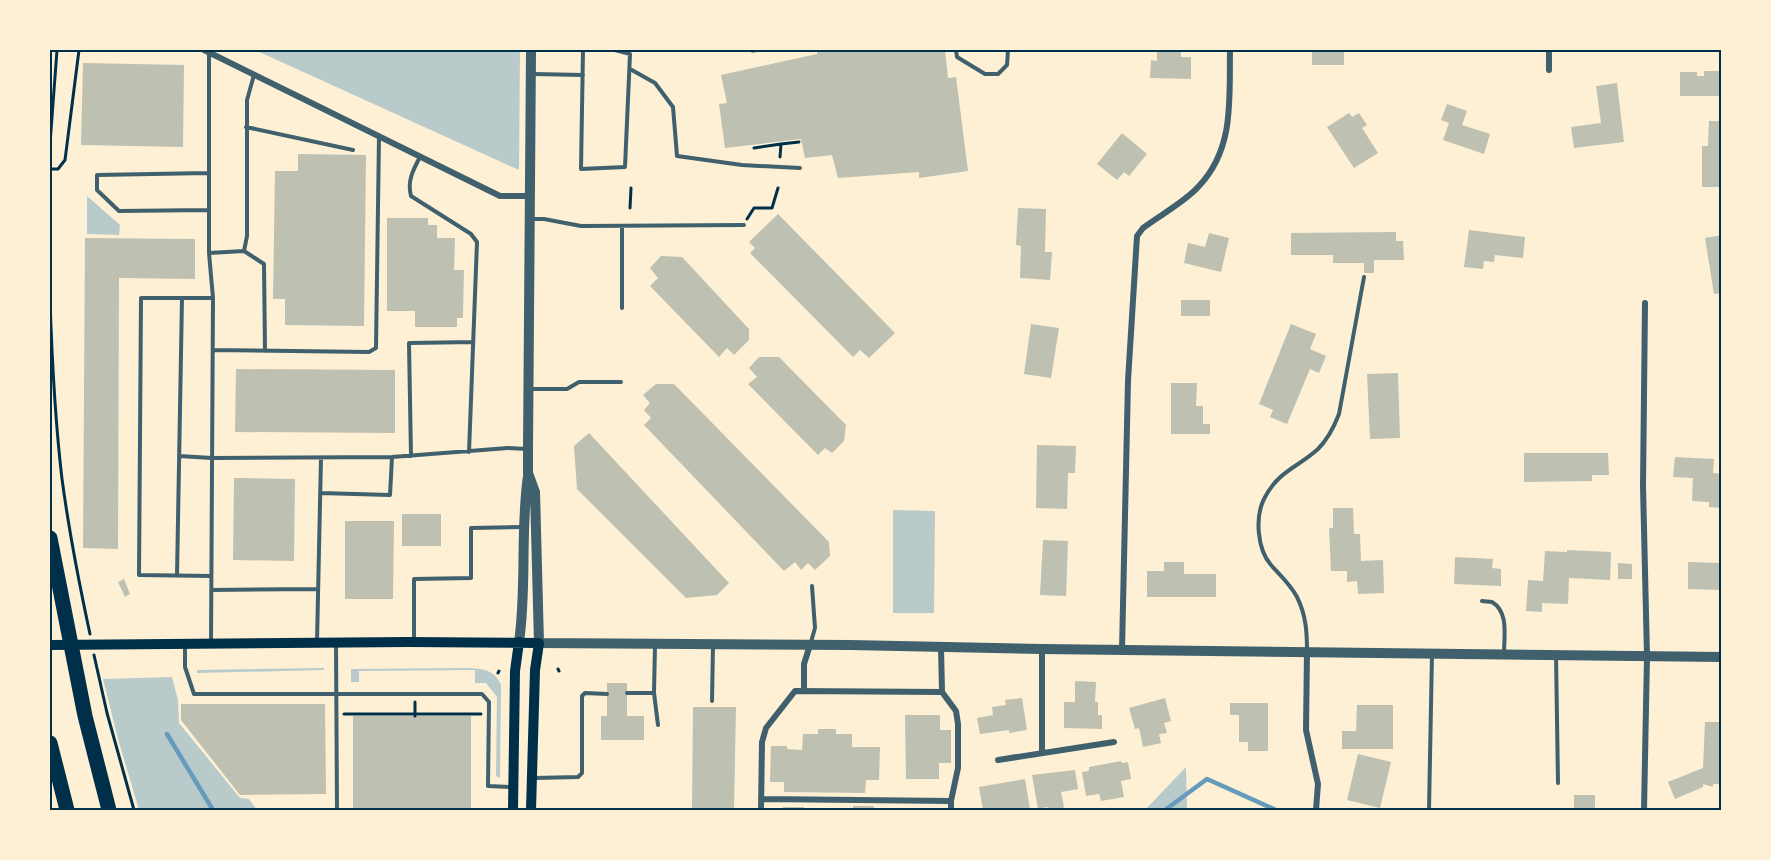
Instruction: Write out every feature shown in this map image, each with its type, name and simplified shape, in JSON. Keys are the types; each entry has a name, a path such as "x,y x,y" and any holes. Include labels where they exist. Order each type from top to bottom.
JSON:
{"highway":[{"path":"50,538 55,573 85,716 108,810"},
{"path":"50,743 67,810"}],"main road":[{"path":"513,810 515,670 519,642"},
{"path":"50,645 539,643 535,670 531,810"}],"street":[{"path":"519,642 523,616 523,527 528,473 531,50"},
{"path":"1122,650 1128,381 1137,236 1143,228 1198,188 1213,169 1223,146 1229,122 1230,50"},
{"path":"1549,50 1549,70"},
{"path":"206,51 500,196 530,196"},
{"path":"1644,810 1647,656 1642,486 1645,303"},
{"path":"528,473 535,492 539,643 1722,657"},
{"path":"804,691 804,664 810,645"},
{"path":"941,646 942,692 956,711 958,724 958,768 951,810"},
{"path":"1042,649 1042,752"},
{"path":"1307,652 1306,730 1318,784 1316,810"},
{"path":"761,810 762,742 766,728 795,691 942,692"},
{"path":"998,760 1114,742"},
{"path":"761,799 951,801"}],"lane":[{"path":"583,50 581,169 625,167 631,52 615,50"},
{"path":"956,50 957,57 971,67 985,74 998,74 1007,65 1008,50"},
{"path":"206,51 209,253 213,298 211,643"},
{"path":"630,69 655,83 673,107 677,156 742,165 800,168"},
{"path":"244,251 247,236 247,100 254,74"},
{"path":"531,74 583,75"},
{"path":"246,127 353,150"},
{"path":"213,350 369,352 376,348 379,136"},
{"path":"420,156 412,174 409,188 411,196 471,234 477,242 469,452"},
{"path":"208,173 97,175 98,190 119,211 208,210"},
{"path":"530,219 544,219 580,226 744,225"},
{"path":"622,226 622,308"},
{"path":"209,253 244,251 264,264 265,351"},
{"path":"1307,652 1307,629 1302,608 1296,594 1269,563 1261,547 1258,528 1263,502 1274,482 1318,449 1332,432 1339,414 1364,277"},
{"path":"211,576 139,575 141,298 213,298"},
{"path":"177,576 182,298"},
{"path":"411,456 409,343 473,342"},
{"path":"528,388 567,388 579,382 621,382"},
{"path":"179,456 212,458 392,457 508,448 528,449"},
{"path":"317,643 321,457"},
{"path":"320,493 390,495 392,457"},
{"path":"414,642 414,579 471,578 471,528 523,527"},
{"path":"810,645 815,628 812,586"},
{"path":"211,590 318,589"},
{"path":"1482,601 1492,602 1501,611 1504,623 1504,654"},
{"path":"336,643 337,810"},
{"path":"185,644 185,667 194,694 482,694 489,702 488,786 513,787"},
{"path":"655,644 654,693 658,725"},
{"path":"712,701 713,645"},
{"path":"1429,810 1432,653"},
{"path":"1556,655 1558,783"},
{"path":"532,778 578,777 582,773 582,696 585,693 607,694"},
{"path":"627,693 654,693"}],"path":[{"path":"50,144 57,50"},
{"path":"50,169 58,169 65,160 79,50"},
{"path":"750,50 762,50"},
{"path":"754,148 799,142"},
{"path":"780,157 781,144"},
{"path":"630,208 631,188"},
{"path":"744,225 754,208 772,208 778,188"},
{"path":"50,300 53,383 62,480 78,580"},
{"path":"107,713 134,810"},
{"path":"336,714 489,714"}],"shaded area":[{"path":"255,50 520,50 519,170"},
{"path":"87,196 120,225 119,235 87,234"},
{"path":"893,510 935,511 934,613 893,613"},
{"path":"324,668 324,670 197,673 197,670"},
{"path":"469,668 492,673 501,685 500,778 496,776 497,697 486,683 475,683 475,670 359,671 359,682 351,682 351,669"},
{"path":"172,677 178,700 179,723 240,798 249,799 257,810 139,810 103,679"},
{"path":"1185,768 1187,810 1145,810"}],"building":[{"path":"817,50 945,50 948,78 956,77 968,171 919,178 919,172 838,178 832,155 805,158 801,139 725,148 719,104 727,103 721,75 817,54"},
{"path":"1157,50 1181,50 1181,57 1191,57 1191,79 1150,78 1151,60 1157,61"},
{"path":"1312,50 1344,50 1344,65 1312,65"},
{"path":"83,63 184,65 183,147 81,145"},
{"path":"1704,71 1722,71 1722,96 1680,96 1680,72 1697,72 1697,76 1704,76"},
{"path":"1617,83 1624,142 1574,148 1571,127 1601,123 1596,86"},
{"path":"1447,104 1467,111 1462,125 1490,134 1484,154 1443,140 1449,123 1441,120"},
{"path":"1349,113 1352,117 1359,113 1367,125 1362,128 1378,153 1354,168 1327,127"},
{"path":"1709,121 1722,121 1722,187 1702,187 1702,146 1708,146"},
{"path":"1122,133 1147,154 1129,176 1124,172 1117,180 1097,164"},
{"path":"298,154 366,155 364,326 285,325 285,299 273,299 275,171 298,171"},
{"path":"1018,208 1046,209 1045,252 1052,252 1050,280 1020,278 1021,246 1016,245"},
{"path":"778,214 895,333 869,358 860,350 853,357 750,253 755,248 749,242"},
{"path":"387,218 428,218 428,225 437,225 437,238 455,238 454,270 464,270 463,318 457,318 457,327 415,327 415,311 387,311"},
{"path":"1469,230 1525,237 1523,258 1495,255 1494,262 1484,261 1483,269 1464,267"},
{"path":"1396,232 1396,241 1403,241 1404,260 1374,260 1374,273 1364,273 1364,263 1333,263 1333,255 1291,255 1291,233"},
{"path":"1209,233 1229,238 1221,272 1184,263 1188,243 1205,247"},
{"path":"1722,235 1722,293 1714,294 1705,238"},
{"path":"85,238 195,239 195,279 119,278 118,549 83,548"},
{"path":"661,256 682,257 749,329 749,340 734,355 727,348 719,357 650,286 658,278 650,268"},
{"path":"1181,300 1210,300 1210,316 1181,316"},
{"path":"1031,324 1059,328 1051,378 1024,374"},
{"path":"1291,324 1316,334 1310,349 1326,356 1319,373 1310,369 1287,424 1270,417 1273,410 1259,404"},
{"path":"759,357 779,357 846,425 844,441 832,453 825,448 818,455 748,384 757,377 749,368"},
{"path":"236,369 395,370 395,433 235,432"},
{"path":"1398,373 1400,438 1370,439 1367,374"},
{"path":"1171,383 1197,383 1196,406 1203,406 1203,424 1210,424 1210,434 1171,434"},
{"path":"656,384 674,384 829,542 830,556 815,570 808,563 801,570 795,562 784,571 644,425 651,418 644,410 650,403 643,395"},
{"path":"589,433 729,583 717,595 686,598 577,489 574,446"},
{"path":"1037,445 1076,446 1075,473 1068,473 1067,509 1036,508"},
{"path":"1524,453 1608,453 1609,475 1592,475 1592,481 1524,482"},
{"path":"1675,457 1714,459 1713,473 1722,474 1722,508 1709,507 1709,502 1692,501 1693,478 1673,477"},
{"path":"234,478 295,479 294,561 233,560"},
{"path":"1333,508 1353,508 1354,534 1360,534 1361,561 1383,560 1384,593 1358,594 1357,581 1347,582 1347,571 1331,571 1329,528 1333,528"},
{"path":"402,514 441,514 441,546 402,546"},
{"path":"345,521 394,521 393,599 345,599"},
{"path":"1043,540 1068,541 1066,596 1040,595"},
{"path":"1567,550 1611,552 1610,580 1569,578 1568,604 1542,603 1542,612 1526,611 1528,580 1543,581 1545,551 1567,552"},
{"path":"1455,557 1493,559 1492,568 1501,569 1501,586 1454,584"},
{"path":"1164,562 1184,562 1184,574 1216,574 1216,597 1147,597 1147,571 1164,571"},
{"path":"1688,562 1722,563 1722,590 1688,589"},
{"path":"1618,563 1632,564 1632,579 1618,579"},
{"path":"124,579 130,594 125,597 118,582"},
{"path":"1075,681 1096,682 1095,702 1098,702 1098,715 1102,715 1102,729 1064,728 1064,702 1075,702"},
{"path":"607,683 627,683 627,716 644,716 644,740 601,740 601,716 607,716"},
{"path":"1022,698 1027,730 980,734 977,718 993,715 992,707 1006,705 1005,700"},
{"path":"1165,698 1171,721 1164,723 1167,733 1159,734 1161,743 1143,747 1139,728 1135,729 1129,708"},
{"path":"1230,703 1268,703 1268,751 1248,751 1248,742 1239,742 1239,715 1230,715"},
{"path":"181,704 325,704 326,794 240,795 181,720"},
{"path":"1357,705 1393,705 1393,749 1342,749 1342,731 1356,731"},
{"path":"693,707 736,707 734,810 692,810"},
{"path":"905,715 940,715 940,730 951,730 951,763 939,763 939,779 906,779"},
{"path":"353,716 471,716 471,810 353,810"},
{"path":"1705,722 1722,722 1722,784 1713,784 1713,787 1703,784 1703,787 1675,799 1668,782 1703,768"},
{"path":"818,729 836,729 836,734 852,734 852,747 880,747 879,780 866,780 865,793 784,792 784,782 770,782 771,746 787,746 787,749 802,750 803,734 818,734"},
{"path":"1358,754 1391,762 1380,808 1347,800"},
{"path":"1121,761 1122,763 1128,762 1131,779 1121,781 1124,797 1101,801 1099,794 1086,796 1082,772 1089,771 1089,767"},
{"path":"1075,770 1078,789 1061,792 1064,807 1060,810 1050,810 1047,807 1038,809 1032,775"},
{"path":"1025,779 1030,809 983,810 979,787"},
{"path":"1574,795 1595,795 1595,810 1574,810"},
{"path":"853,806 874,806 874,810 853,810"},
{"path":"783,807 804,807 804,810 783,810"}],"waterway":[{"path":"167,734 213,810"},
{"path":"1165,810 1207,779 1276,810"}]}
